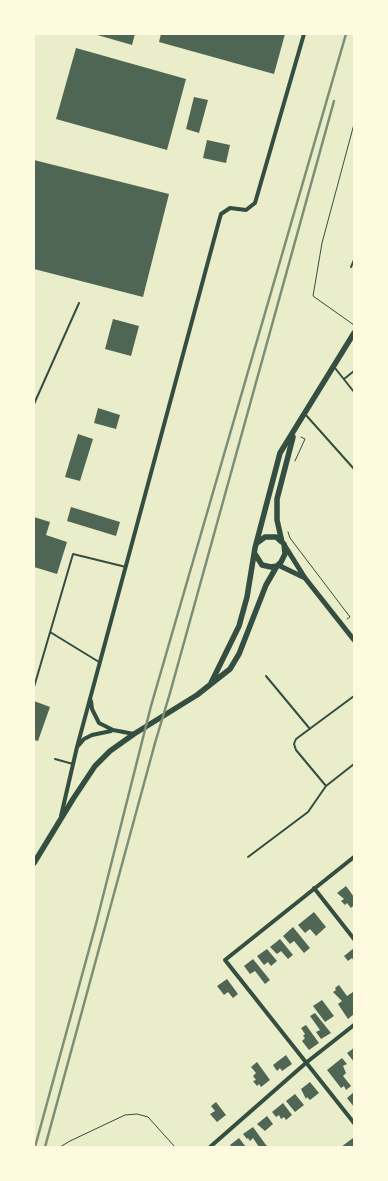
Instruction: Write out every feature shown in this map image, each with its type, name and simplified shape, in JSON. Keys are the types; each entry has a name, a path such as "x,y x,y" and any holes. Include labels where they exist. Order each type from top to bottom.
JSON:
{"main road":[{"path":"211,684 239,626 247,597 257,543 277,463 283,448 354,333"},
{"path":"255,554 262,565 270,567 282,562 285,554 277,520 277,499 294,433"},
{"path":"257,543 261,539 271,536 276,537 283,543 305,578 354,640"},
{"path":"277,565 305,578"},
{"path":"34,863 95,766 110,750 190,700 224,675 234,663 266,585 277,565"}],"street":[{"path":"60,819 77,747 221,214 230,208 246,210 255,203 304,34"},
{"path":"90,699 92,709 99,723 113,730 134,734"},
{"path":"77,747 92,734 113,730"},
{"path":"354,857 225,960 354,1124"},
{"path":"314,888 354,939"},
{"path":"210,1147 307,1062 354,1025"}],"lane":[{"path":"351,267 354,260"},
{"path":"34,404 80,303"},
{"path":"334,366 354,392"},
{"path":"344,379 354,370"},
{"path":"305,414 354,469"},
{"path":"34,687 73,554 126,566"},
{"path":"50,632 100,662"},
{"path":"266,676 310,729"},
{"path":"326,786 296,750 294,744 296,739 354,696"},
{"path":"55,759 73,764"},
{"path":"248,857 308,812 326,786 354,764"}],"path":[{"path":"354,124 322,243 313,296 354,325"},
{"path":"292,467 305,440 294,433"},
{"path":"287,530 290,538 350,617 342,624"},
{"path":"60,1147 125,1115 137,1114 148,1117 175,1147"}],"building":[{"path":"94,34 135,34 132,45"},
{"path":"161,34 285,34 274,74 159,42"},
{"path":"76,48 186,79 167,150 56,119"},
{"path":"194,97 208,100 199,133 186,129"},
{"path":"207,140 230,145 226,163 203,158"},
{"path":"34,160 169,194 143,297 34,269"},
{"path":"113,319 139,326 131,356 105,349"},
{"path":"98,408 120,415 116,429 94,423"},
{"path":"78,434 93,439 80,481 65,477"},
{"path":"71,507 120,522 116,536 67,521"},
{"path":"34,517 50,522 46,535 67,542 57,574 34,567"},
{"path":"34,701 50,707 38,741 34,740"},
{"path":"346,886 354,897 354,905 351,908 347,903 345,905 341,901 344,899 337,893"},
{"path":"314,912 326,927 316,936 310,929 305,933 298,925"},
{"path":"293,927 310,948 304,953 294,941 290,944 283,936"},
{"path":"280,939 293,955 288,959 281,951 277,954 270,947"},
{"path":"354,948 354,961 352,958 348,961 344,956"},
{"path":"267,949 277,961 271,966 268,962 264,965 257,956"},
{"path":"253,959 270,980 265,984 255,971 250,974 244,966"},
{"path":"227,979 238,994 233,998 228,992 224,995 217,986"},
{"path":"339,985 347,996 353,992 354,994 354,1014 348,1019 338,1004 342,1001 333,992"},
{"path":"322,1000 334,1016 325,1022 313,1006"},
{"path":"315,1013 331,1033 321,1039 316,1032 320,1030 310,1016"},
{"path":"306,1025 319,1043 309,1050 302,1041 305,1038 303,1036 305,1034 301,1028"},
{"path":"354,1048 354,1062 347,1053"},
{"path":"286,1055 292,1064 282,1071 280,1068 277,1071 273,1065"},
{"path":"342,1058 347,1064 343,1066 346,1073 343,1076 351,1086 346,1090 344,1086 341,1088 327,1070"},
{"path":"257,1062 270,1080 261,1087 259,1084 257,1086 253,1081 256,1080 253,1076 256,1073 251,1067"},
{"path":"310,1082 319,1093 310,1100 307,1097 306,1099 301,1089"},
{"path":"354,1092 354,1107 347,1098"},
{"path":"295,1094 304,1105 295,1112 286,1101"},
{"path":"216,1102 226,1115 217,1122 210,1114 215,1111 211,1106"},
{"path":"283,1103 292,1115 286,1120 284,1117 281,1119 279,1115 276,1117 272,1112"},
{"path":"267,1116 273,1124 265,1131 257,1124"},
{"path":"253,1127 269,1147 259,1147 253,1138 250,1141 243,1134"},
{"path":"239,1138 246,1147 232,1147 230,1145"},
{"path":"353,1138 354,1147 341,1147"}],"railway":[{"path":"35,1147 96,924 151,706 346,34"},
{"path":"45,1147 155,743 334,101"}]}
